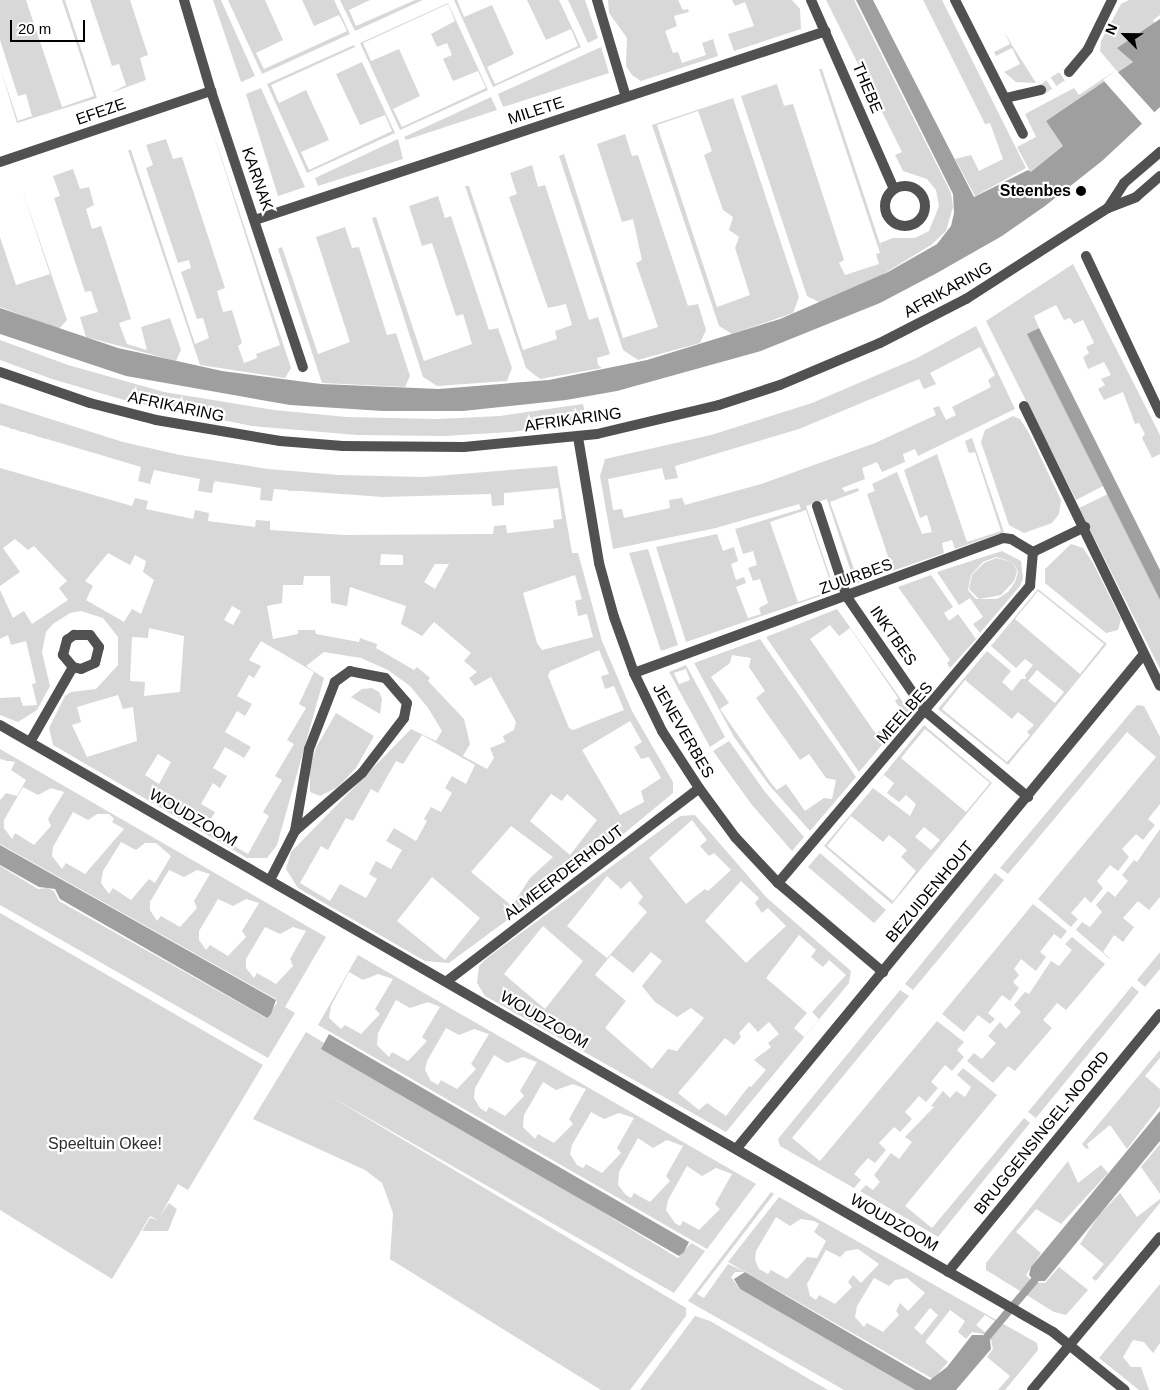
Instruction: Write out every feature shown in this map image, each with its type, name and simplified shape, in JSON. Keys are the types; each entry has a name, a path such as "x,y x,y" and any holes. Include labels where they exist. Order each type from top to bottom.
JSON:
{"street":[{"name":"KARNAK","path":"184,0 211,91 303,366"},
{"path":"597,0 626,97"},
{"name":"THEBE","path":"811,0 894,189"},
{"path":"955,0 1023,134"},
{"path":"1069,72 1088,49 1112,0"},
{"name":"MILETE","path":"255,220 826,31"},
{"path":"1006,98 1040,90"},
{"name":"EFEZE","path":"0,162 211,91"},
{"name":"AFRIKARING","path":"1108,208 1124,183 1160,152"},
{"name":"AFRIKARING","path":"0,372 90,403 156,420 280,441 403,448 464,447 578,436 718,405 843,360 966,299 1108,208 1136,197 1160,176"},
{"path":"908,186 920,192 926,205 917,223 903,227 888,217 886,199 894,189 908,186"},
{"path":"1086,256 1160,413"},
{"path":"1024,406 1085,527 1160,686"},
{"name":"JENEVERBES","path":"578,436 599,563 634,672 662,731 698,788 735,836 778,884 884,972"},
{"name":"INKTBES","path":"816,506 847,597 926,712 1028,797"},
{"path":"1033,552 1085,527"},
{"name":"ZUURBES","path":"634,672 847,597 1003,538 1011,539 1033,552"},
{"name":"MEELBES","path":"778,884 926,712 1030,586 1033,552"},
{"name":"BEZUIDENHOUT","path":"737,1148 884,972 1144,654"},
{"path":"30,742 73,667"},
{"path":"270,880 295,830 309,749 335,682 350,671 385,678 407,703 404,718 362,774 295,830"},
{"name":"WOUDZOOM","path":"0,725 737,1148 1071,1344 1124,1390"},
{"name":"ALMEERDERHOUT","path":"446,981 698,788"},
{"name":"BRUGGENSINGEL-NOORD","path":"948,1272 1160,1014"},
{"path":"1032,1390 1160,1237"}],"green space":[{"path":"0,0 26,0 62,107 94,96 62,0 65,0 97,98 17,123 0,67 18,121 32,116 26,94 18,96 0,40"},
{"path":"90,0 130,0 148,55 140,58 146,80 111,93 126,85 119,64 112,66"},
{"path":"213,0 221,0 255,76 241,82"},
{"path":"228,0 265,0 283,40 256,53 264,69 347,31 339,15 314,26 302,0 334,0 350,34 262,74"},
{"path":"340,0 370,0 349,10 356,26 415,0 423,0 355,31"},
{"path":"454,0 457,0 464,17 492,5 514,54 487,67 495,84 578,46 571,29 546,40 527,0 559,0 581,47 493,87"},
{"path":"568,0 585,0 598,38 588,43"},
{"path":"608,0 678,0 683,10 688,9 689,12 674,16 677,26 665,31 673,53 678,52 682,63 706,55 702,43 713,39 718,56 641,81 632,75 626,66 627,38 609,13"},
{"path":"732,0 792,0 800,9 801,29 734,51 728,34 754,26 745,2 735,6"},
{"path":"826,0 854,0 951,193 953,207 946,231 931,245 880,276 819,302 807,296 741,96 777,84 784,106 793,104 844,260 839,263 845,275 879,264 876,254 880,253 819,69 822,69 884,256 880,243 893,238 915,238 929,231 939,206 936,190 927,179 903,171 895,155 902,152"},
{"path":"923,0 942,0 1026,168 975,196 955,159 971,155 979,171 1003,159 990,123 985,124"},
{"path":"1129,0 1160,0 1160,15 1153,20 1155,23 1118,48 1133,62 1046,121 1064,146 1031,173 1017,147 1036,137 1025,114 1074,88 1079,95 1116,70 1100,51 1101,41 1121,4"},
{"path":"448,3 488,90 400,130 360,43","holes":["448,4 455,21 431,34 437,47 447,43 452,55 443,59 453,81 478,71 486,88 402,127 393,109 420,96 399,49 371,61 363,43"]},
{"path":"1004,31 1036,83 1016,82 1004,72 1020,64 1012,48 996,56 994,52 1010,44"},
{"path":"354,45 355,47 271,85 279,103 306,90 329,140 301,152 309,170 392,131 385,115 360,125 336,74 362,62 395,133 307,173 267,84"},
{"path":"601,47 609,73 503,107 498,94"},
{"path":"261,88 305,187 278,196 246,94"},
{"path":"491,97 497,110 406,140 404,137"},
{"path":"733,98 799,297 793,313 732,334 719,326 652,125","holes":["698,111 712,151 704,155 723,210 733,217 729,230 739,237 735,248 750,295 717,307 657,125"]},
{"path":"210,123 291,368 285,378 200,365 128,150 131,150 195,344 209,338 203,318 197,319 181,272 191,268 189,260 178,263 146,168 153,165 146,145 166,139 173,159 182,157 225,288 217,291 223,312 232,310 242,343 238,346 244,363 257,358 256,354 280,345"},
{"path":"625,134 632,156 638,155 688,306 698,304 706,330 700,343 638,360 623,350 559,156 564,154 623,338 658,327 636,263 642,260 633,219 622,222 597,144"},
{"path":"398,139 403,159 318,186 315,178"},
{"path":"532,165 538,187 545,185 589,320 598,317 610,354 597,358 598,365 602,368 540,379 526,368 465,186 469,186 523,350 557,339 555,331 572,325 566,304 548,308 509,197 517,194 510,173"},
{"path":"73,169 80,189 89,187 94,205 86,209 92,229 101,226 131,319 119,323 127,344 147,350 141,327 170,318 181,350 176,361 86,337 80,317 98,312 91,291 85,292 54,198 60,196 53,176"},
{"path":"21,186 67,320 59,329 0,307 0,237 16,285 50,274"},
{"path":"438,196 445,218 451,216 489,330 498,328 512,368 507,381 437,386 423,377 372,218 376,217 424,361 472,344 463,314 456,316 432,243 422,246 409,206"},
{"path":"345,227 352,248 359,247 387,335 396,333 410,376 405,387 322,383 278,249 282,247 318,354 350,342 316,237"},
{"path":"1073,264 1160,435 1160,454 1152,458 1142,438 1145,434 1139,423 1135,424 1123,392 1104,400 1098,389 1105,385 1101,379 1111,375 1104,362 1088,369 1083,357 1089,353 1086,347 1094,343 1083,320 1074,324 1070,318 1064,320 1056,305 1034,316 1039,328 1028,334 1103,486 1076,500 986,321"},
{"path":"976,326 1015,409 918,456 915,449 903,454 905,462 882,472 877,462 862,468 865,479 842,488 845,492 858,488 859,491 830,502 858,580 892,568 867,494 875,491 872,484 897,472 922,534 932,532 927,515 920,518 904,470 937,454 967,542 1001,531 975,452 969,453 965,441 972,438 1004,532 955,549 952,540 942,543 944,553 855,584 827,499 806,506 835,591 686,642 656,547 717,534 723,551 734,547 738,561 731,564 736,580 744,577 746,583 736,587 748,618 761,614 759,608 768,603 760,579 753,581 748,568 757,565 753,551 743,554 735,529 801,509 799,504 716,528 613,549 600,476 605,459 711,435 812,403 917,358","holes":["980,347 995,375 988,380 991,387 952,407 956,415 946,420 939,406 933,408 936,415 875,443 761,484 685,505 682,498 669,500 670,508 624,518 622,509 613,510 608,479 662,468 665,480 678,478 675,466 799,429 919,379 924,389 936,384 930,373","806,510 833,590 798,602 770,522"]},
{"path":"0,340 68,365 164,392 274,410 347,417 437,419 500,416 583,404 587,422 511,432 444,436 357,435 252,426 124,400 52,379 0,360"},
{"path":"0,403 123,442 180,455 268,469 339,475 424,477 557,466 572,553 578,553 602,641 632,711 673,782 673,793 621,836 449,963 425,961 298,888 286,869 291,852 411,729 436,741 442,731 428,708 410,686 388,670 361,658 324,652 306,666 324,678 277,845 267,858 247,858 53,745 49,728 65,696 71,692 96,689 118,665 118,637 103,618 81,611 70,613 53,624 46,632 42,652 50,686 37,710 18,722 0,715 0,698 20,697 23,706 37,705 32,684 36,683 26,641 11,645 8,635 0,639 0,590 13,618 24,611 32,624 68,600 59,588 67,581 34,546 28,550 15,539 3,548 20,572 0,586 0,468 132,506 135,498 148,501 146,509 193,519 195,510 209,513 208,521 255,527 256,520 270,521 270,530 344,535 493,534 494,526 506,525 507,533 554,528 553,520 562,519 558,488 504,493 504,505 492,506 491,494 382,497 274,489 272,501 260,500 261,488 214,481 212,493 198,491 200,479 154,470 150,484 138,481 141,467 0,425","holes":["108,553 130,565 135,555 146,561 143,572 154,580 141,614 132,609 124,622 86,600 93,586 85,581","381,554 403,555 403,565 380,565","435,564 449,564 435,589 424,582","575,575 582,599 575,601 578,616 587,614 593,637 542,650 537,643 523,593","304,576 330,576 331,603 347,606 350,587 406,606 401,624 422,636 434,622 471,653 464,661 477,672 469,678 475,686 491,677 516,722 514,730 503,736 505,742 490,748 494,758 487,769 463,756 470,744 464,719 428,681 430,678 417,667 414,670 376,648 377,644 360,638 359,642 316,634 315,630 298,630 298,634 273,639 267,606 282,603 283,585 303,585","232,606 241,611 233,625 224,620","149,628 184,636 180,692 144,696 145,682 130,681 132,637 148,638","261,641 314,672 299,704 306,708 287,740 294,744 275,776 282,780 263,812 269,816 248,854 205,829 215,812 201,804 213,783 220,788 227,776 213,768 225,747 244,758 251,747 225,732 237,711 245,716 252,704 237,696 249,675 254,678 261,666 249,660","599,650 609,674 601,676 605,689 614,686 624,710 573,730 569,728 548,676 550,671","118,695 123,709 133,707 137,741 87,757 72,725 81,722 77,707","630,721 642,742 634,747 641,759 649,757 661,778 641,791 644,802 620,815 582,750","422,735 475,765 466,784 452,776 445,788 452,793 441,812 431,807 424,819 427,821 416,841 394,828 386,841 402,850 391,869 376,861 369,874 377,879 366,898 340,884 330,901 300,883 321,846 328,850 346,818 353,821 371,789 378,793 396,761 403,764","158,754 171,762 159,784 145,775","551,794 562,801 567,794 597,820 570,855 530,821","511,826 553,857 530,878 512,906 471,872","432,877 480,918 445,960 397,921"]},
{"path":"1013,416 1020,419 1029,433 1061,500 1059,514 1052,523 1024,533 1009,525 981,442 985,430"},
{"path":"1108,494 1160,600 1160,669 1079,508"},
{"path":"1071,544 1083,548 1093,563 1121,619 1118,630 1106,633 1045,583 1045,569"},
{"path":"648,549 678,645 661,651 629,553"},
{"path":"1002,551 1021,561 1023,578 1020,586 980,633 973,624 983,617 970,598 959,605 937,572","holes":["996,557 1013,562 1018,572 1015,582 1008,592 997,599 976,599 968,590 971,575 983,562"]},
{"path":"996,558 1013,562 1017,572 1014,581 1001,595 979,599 969,589 972,575 984,563"},
{"path":"931,575 953,607 944,613 949,621 958,614 976,639 950,668 947,663 950,660 898,587"},
{"path":"1038,589 1107,644 1008,765 938,709 987,651 1011,671 1002,682 1012,691 1021,679 1026,679 1025,675 1033,665 1025,659 1016,668 991,646","holes":["1038,591 1104,644 1080,674 1015,619","1037,670 1064,692 1055,703 1028,681","965,680 1012,719 1018,712 1034,725 1027,732 1030,735 1007,762 942,709"]},
{"path":"837,609 910,712 859,772 766,637","holes":["830,625 839,636 850,628 898,698 895,701 902,711 876,734 810,639"]},
{"path":"760,639 856,777 810,831 769,785 734,737 694,663","holes":["732,655 751,658 749,667 765,691 756,698 800,760 809,754 826,778 836,780 832,799 824,798 805,811 786,784 777,790 720,709 729,703 711,677 730,663"]},
{"path":"686,665 725,737 710,747 669,672","holes":["686,669 690,680 679,684 674,673"]},
{"path":"372,688 379,692 382,699 380,714 351,697 362,689"},
{"path":"1137,705 1144,706 1160,737 1160,804 1148,819 1155,825 1143,840 1136,834 1122,849 1129,857 1118,871 1110,865 1097,881 1103,888 1091,903 1085,897 1071,913 1078,919 1071,927 1038,899 1156,757 1127,732 1008,874 1000,868"},
{"path":"336,713 374,736 356,768 338,787 320,796 310,792 310,766 316,748"},
{"path":"924,725 992,783 892,904 824,846 873,788 910,816 916,804 906,795 899,802 887,793 894,783 884,775 876,784","holes":["925,729 990,783 966,812 901,758","851,816 883,842 889,835 907,850 901,857 916,871 893,901 827,846","924,827 940,840 931,850 915,837"]},
{"path":"729,741 765,792 804,837 792,851 752,805 713,751"},
{"path":"0,749 326,937 285,1007 295,1013 268,1058 0,905 0,866 38,889 47,888 54,891 59,901 266,1018 277,1003 276,999 0,844 0,800 6,793 17,796 26,780 11,770 15,762 0,759","holes":["23,787 38,795 51,788 64,792 48,819 51,826 34,845 15,833 12,839 4,828 4,820","73,812 88,820 97,814 109,814 114,819 112,822 124,829 85,874 66,863 62,869 52,856 53,847","121,842 136,850 145,843 156,843 171,856 155,883 149,879 131,900 113,888 109,894 101,883 103,871","169,870 184,877 197,870 210,874 194,901 197,908 180,927 161,916 157,921 150,910 150,902","218,899 233,906 246,899 259,903 242,931 246,937 228,956 210,945 206,950 199,940 199,931","265,927 280,934 293,927 306,931 290,959 293,966 276,984 257,973 254,978 246,968 246,959"]},
{"path":"695,815 767,898 851,971 849,983 726,1132 485,996 477,983 479,966 487,958 680,816","holes":["692,820 707,840 700,846 709,856 714,853 731,870 708,891 705,889 686,904 649,858","607,876 621,889 630,881 643,897 638,903 647,912 607,958 567,926","741,881 759,898 755,903 762,913 768,908 786,926 746,963 705,921","543,926 583,961 545,1009 504,974","799,935 816,950 811,957 823,967 829,960 846,975 812,1012 819,1019 804,1037 794,1028 807,1013 766,978","651,952 662,961 642,986 655,1002 677,1017 691,1008 704,1018 677,1051 668,1049 652,1069 605,1028 626,1001 595,975 611,955 633,973","749,1022 758,1032 769,1022 779,1034 768,1043 771,1047 754,1060 766,1070 751,1087 749,1086 726,1116 707,1103 699,1110 678,1093 725,1038 734,1045 741,1037 739,1033"]},
{"path":"1160,829 1160,897 1149,910 1138,901 1123,918 1134,927 1123,942 1114,935 1103,952 1110,959 1076,930 1082,922 1090,927 1102,912 1096,905 1108,891 1115,897 1128,881 1122,875 1134,860 1137,862"},
{"path":"820,853 886,910 874,923 808,867"},
{"path":"995,873 1004,880 913,990 905,984"},
{"path":"1033,904 1067,931 1061,939 1054,934 1040,952 1046,957 1036,971 1021,959 1014,969 1019,975 1013,982 1019,988 1010,1001 1002,995 988,1013 995,1019 990,1024 978,1015 964,1032 942,1014"},
{"name":"Speeltuin Okee!","path":"0,913 263,1065 188,1190 178,1184 160,1216 169,1203 177,1209 168,1231 142,1231 150,1218 158,1220 150,1216 112,1279 0,1210"},
{"path":"1072,937 1105,964 1066,1010 1057,1003 1043,1020 1052,1028 1015,1071 1008,1066 993,1083 967,1061 974,1053 982,1059 996,1043 988,1036 1000,1022 1006,1029 1021,1012 1014,1005 1025,992 1029,994 1051,961 1059,966 1072,950 1065,944"},
{"path":"1160,952 1160,969 1145,987 1137,980"},
{"path":"358,955 756,1184 707,1249 318,1025","holes":["349,972 363,980 378,974 393,979 375,1009 380,1014 361,1034 345,1025 341,1029 329,1018 331,1006","396,1000 410,1008 428,1002 440,1007 422,1037 427,1041 408,1061 392,1052 389,1057 377,1045 378,1033","446,1028 459,1035 474,1029 489,1034 471,1064 476,1069 457,1089 441,1080 438,1085 431,1081 425,1070 427,1061","494,1055 507,1063 523,1057 537,1062 520,1091 524,1096 505,1116 489,1107 486,1112 480,1108 474,1098 475,1088","543,1082 556,1090 573,1084 586,1089 569,1119 573,1124 554,1143 538,1134 535,1139 523,1127 524,1115","591,1112 604,1119 619,1113 634,1118 617,1148 621,1153 602,1173 586,1164 583,1168 577,1165 570,1154 572,1145","638,1138 653,1148 667,1140 683,1146 666,1176 670,1181 650,1202 634,1193 631,1198 618,1185 619,1172","687,1166 702,1176 716,1168 732,1174 715,1204 720,1209 699,1230 683,1221 680,1226 675,1223 666,1210 668,1200"]},
{"path":"1132,986 1139,992 1036,1118 1028,1112"},
{"path":"900,990 909,996 792,1138 820,1161 937,1021 964,1042 957,1050 964,1057 952,1071 945,1065 931,1082 938,1088 926,1102 919,1096 905,1112 912,1119 900,1132 894,1127 879,1143 886,1150 875,1163 868,1158 854,1174 861,1180 854,1188 780,1146 778,1139"},
{"path":"306,1032 678,1258 691,1243 705,1251 674,1293 323,1092 686,1308 686,1316 630,1390 601,1390 390,1259 393,1213 382,1183 365,1170 253,1119"},
{"path":"1160,1050 1160,1058 1145,1076 1160,1089 1160,1106 1127,1149 1110,1125 1087,1144 1089,1148 1086,1149 1082,1144"},
{"path":"963,1068 997,1095 905,1206 932,1228 1024,1118 1030,1123 938,1237 860,1191 866,1185 873,1190 880,1182 874,1175 891,1153 899,1159 912,1142 905,1137 934,1107 931,1106 943,1091 950,1098 956,1091 965,1097 971,1087 957,1075"},
{"path":"1160,1144 1160,1194 1141,1167"},
{"path":"1068,1161 1078,1183 1101,1165 1108,1173 1061,1224 1036,1209 1016,1232 1041,1253 1026,1275 1033,1282 1045,1283 1059,1267 1088,1290 1066,1315 1054,1312 986,1270 986,1263"},
{"path":"771,1192 774,1194 697,1294 704,1298 728,1264 745,1272 735,1272 731,1277 740,1289 915,1390 844,1390 688,1301"},
{"path":"1120,1193 1137,1217 1160,1199 1160,1203 1096,1281 1092,1278 1104,1264 1080,1244 1099,1215"},
{"path":"779,1197 1037,1343 1038,1350 1005,1390 998,1390 1010,1376 987,1357 993,1349 991,1340 983,1334 972,1332 966,1339 958,1332 965,1321 950,1310 925,1342 948,1362 933,1379 728,1262","holes":["776,1217 790,1226 801,1219 814,1221 819,1224 814,1232 826,1241 817,1258 807,1257 787,1279 771,1270 768,1274 759,1269 755,1260 756,1251","858,1249 879,1264 861,1283 853,1275 848,1282 852,1287 835,1304 819,1295 816,1300 810,1296 807,1284 826,1250 840,1257 846,1251","874,1278 889,1286 895,1280 907,1278 925,1293 908,1311 900,1303 896,1311 899,1315 883,1332 867,1323 864,1327 855,1317 857,1306","930,1308 938,1315 922,1335 914,1328","985,1315 995,1321 985,1332 976,1325"]},
{"path":"1160,1284 1160,1343 1153,1353 1144,1342 1133,1340 1123,1357 1131,1367 1141,1367 1149,1390 1139,1390 1099,1358"},
{"path":"695,1316 710,1321 828,1390 640,1390"}],"shaded area":[{"path":"856,0 873,0 974,197 1028,170 1031,172 1063,146 1046,121 1133,62 1117,48 1160,19 1160,107 1102,161 1045,206 1002,236 880,303 761,351 617,391 566,400 463,411 383,411 290,405 126,376 0,334 0,308 118,348 222,371 321,384 439,389 549,380 647,360 780,319 888,272 937,244 951,226 954,213 953,194"},
{"path":"1039,328 1160,570 1160,600 1027,334"},
{"path":"0,845 276,1000 271,1014 267,1018 60,899 55,889 39,887 0,865"},
{"path":"329,1034 689,1242 684,1252 679,1256 321,1049"},
{"path":"1160,1111 1160,1141 1045,1281 1034,1281 1029,1275 1031,1267"},
{"path":"745,1272 930,1380 947,1367 972,1335 982,1335 990,1340 991,1349 956,1390 915,1390 740,1289 734,1279"}],"pier":[{"path":"1116,70 1156,114 1144,126 1103,80"}],"waterway":[{"path":"986,1338 1034,1281"}],"tunnel":[{"path":"1041,90 1069,72"}],"place":[{"name":"Steenbes","path":"1081,191"}]}
